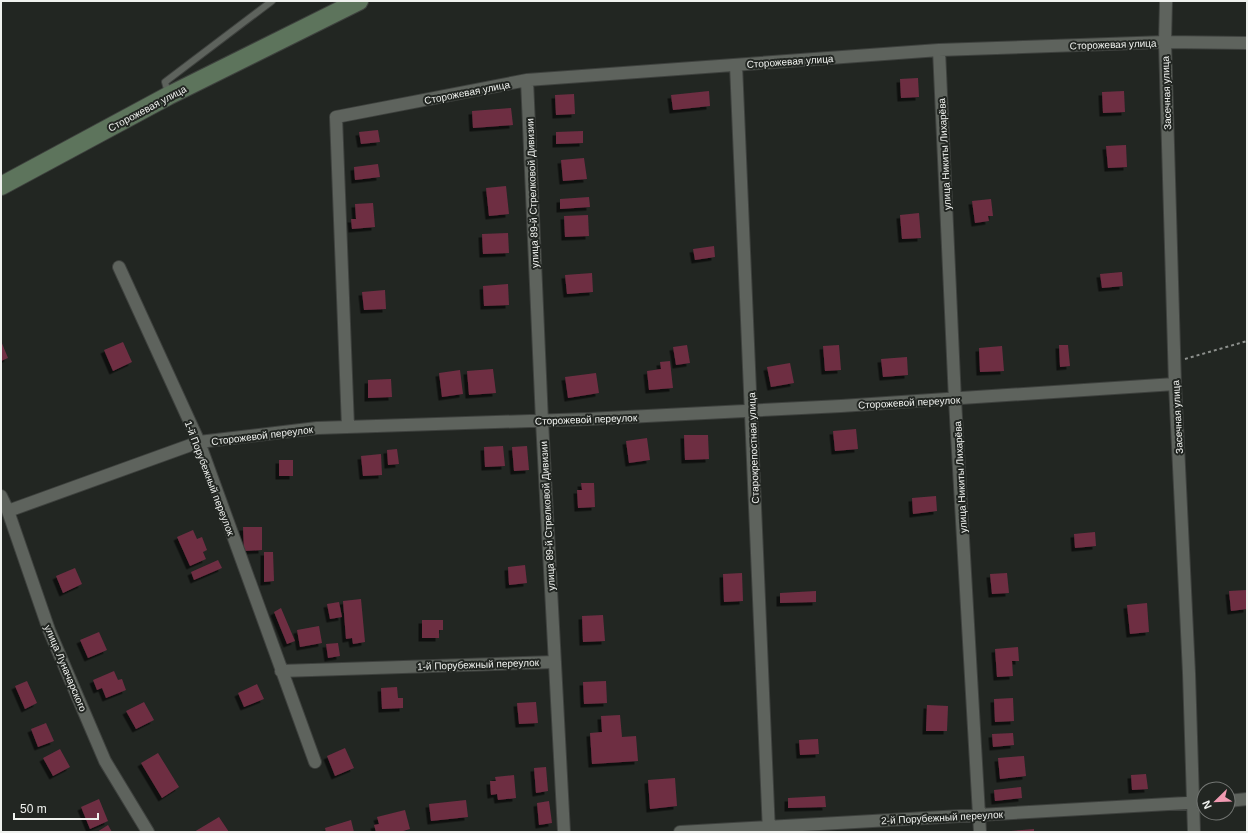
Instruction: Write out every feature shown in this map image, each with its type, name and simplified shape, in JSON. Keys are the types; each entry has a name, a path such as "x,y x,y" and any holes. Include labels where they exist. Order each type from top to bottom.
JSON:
{"main road":[{"name":"Сторожевая улица","path":"1,186 168,96 359,1"}],"street":[{"name":"Засечная улица","path":"1166,1 1165,42 1175,362 1189,666 1197,781"},
{"name":"Сторожевая улица","path":"348,427 336,117 527,80 939,50 1165,42 1247,43"},
{"name":"улица Никиты Лихарёва","path":"939,50 955,400 980,832"},
{"name":"Старокрепостная улица","path":"736,65 769,830"},
{"name":"улица 89-й Стрелковой Дивизии","path":"527,80 542,421 564,832"},
{"name":"1-й Порубежный переулок","path":"119,267 198,442 315,762"},
{"name":"Сторожевой переулок","path":"8,512 198,442 316,428 542,421 752,411 955,400 1176,384"},
{"name":"улица Луначарского","path":"1,496 49,630 105,761 148,832"},
{"name":"1-й Порубежный переулок","path":"281,671 554,662"},
{"path":"1236,800 1247,799"},
{"name":"2-й Порубежный переулок","path":"680,832 769,830 979,814 1196,803"},
{"name":"Засечная улица","path":"1194,832 1196,818"}],"lane":[{"path":"168,96 165,82 272,1"}],"path":[{"path":"1175,362 1247,341"}],"building":[{"path":"918,78 919,97 901,98 900,79"},
{"path":"709,91 710,106 673,110 671,95"},
{"path":"1124,91 1125,112 1103,113 1102,92"},
{"path":"574,94 575,114 556,115 555,95"},
{"path":"511,108 513,125 473,128 472,111"},
{"path":"378,130 380,142 361,144 359,132"},
{"path":"583,131 583,143 556,144 556,132"},
{"path":"1126,145 1127,167 1108,168 1106,146"},
{"path":"584,158 587,179 563,181 561,160"},
{"path":"378,164 380,177 355,180 354,167"},
{"path":"506,186 509,214 489,216 486,188"},
{"path":"589,197 590,207 560,209 560,199"},
{"path":"991,199 993,216 988,216 989,221 975,223 972,201"},
{"path":"373,203 375,227 352,229 351,219 356,219 355,204"},
{"path":"919,213 921,238 902,239 900,215"},
{"path":"588,215 589,236 565,237 564,216"},
{"path":"508,233 509,253 483,254 482,234"},
{"path":"714,246 715,257 695,260 693,249"},
{"path":"1122,272 1123,286 1102,288 1100,274"},
{"path":"592,273 593,292 567,294 565,275"},
{"path":"508,284 509,305 484,306 483,286"},
{"path":"385,290 386,309 364,310 362,292"},
{"path":"1,341 8,358 1,361"},
{"path":"123,342 132,362 113,371 104,350"},
{"path":"687,345 690,363 676,365 673,347"},
{"path":"839,345 841,370 825,371 823,346"},
{"path":"1059,345 1068,345 1070,366 1060,367"},
{"path":"1002,346 1004,371 980,372 979,348"},
{"path":"907,357 908,375 883,377 881,359"},
{"path":"670,361 673,388 649,390 647,371 661,369 660,362"},
{"path":"790,363 794,383 771,387 767,367"},
{"path":"493,369 496,393 469,395 467,371"},
{"path":"460,370 463,394 442,397 439,373"},
{"path":"596,373 599,393 568,398 565,377"},
{"path":"391,379 392,397 368,398 368,380"},
{"path":"856,429 858,449 835,451 833,431"},
{"path":"684,435 708,435 709,459 685,460"},
{"path":"647,438 650,460 629,463 626,441"},
{"path":"503,446 505,466 485,467 484,447"},
{"path":"527,446 529,470 514,471 512,447"},
{"path":"397,449 399,464 388,465 387,450"},
{"path":"381,454 382,475 363,476 361,456"},
{"path":"279,460 293,460 293,476 279,476"},
{"path":"581,483 594,483 595,507 578,508 577,490 582,490"},
{"path":"936,496 937,511 913,514 912,498"},
{"path":"243,527 262,527 262,550 244,551"},
{"path":"193,530 197,539 202,537 207,550 203,552 206,559 190,566 177,537"},
{"path":"1095,532 1096,546 1075,548 1074,534"},
{"path":"264,552 273,552 274,581 264,582"},
{"path":"218,560 222,568 194,580 191,572"},
{"path":"525,565 527,583 509,585 508,567"},
{"path":"75,568 82,584 63,593 56,576"},
{"path":"742,573 743,601 724,602 723,574"},
{"path":"1007,573 1009,593 992,594 990,574"},
{"path":"1247,590 1247,609 1231,611 1229,591"},
{"path":"816,591 816,602 780,603 780,593"},
{"path":"361,599 365,642 353,644 352,638 346,639 343,601"},
{"path":"339,602 342,617 330,619 327,604"},
{"path":"1147,603 1149,632 1130,634 1127,605"},
{"path":"281,608 295,641 287,644 274,612"},
{"path":"603,615 605,641 583,642 582,616"},
{"path":"422,620 443,620 443,630 439,630 439,638 422,638"},
{"path":"319,626 322,643 300,647 297,630"},
{"path":"99,632 107,650 88,658 80,640"},
{"path":"338,643 340,656 328,658 326,644"},
{"path":"1018,647 1019,661 1012,661 1013,676 997,677 995,649"},
{"path":"114,671 118,680 122,679 126,690 106,698 102,688 97,690 93,680"},
{"path":"27,681 37,703 25,709 15,686"},
{"path":"606,681 607,703 584,704 583,682"},
{"path":"257,684 264,699 244,707 238,693"},
{"path":"397,687 398,698 403,698 403,708 382,709 381,688"},
{"path":"1013,698 1014,721 995,722 994,699"},
{"path":"144,702 154,720 136,729 126,711"},
{"path":"536,702 538,723 519,724 517,703"},
{"path":"927,705 948,706 947,731 926,731"},
{"path":"620,715 622,737 636,736 638,761 592,764 590,733 602,732 601,716"},
{"path":"46,723 54,741 38,747 31,729"},
{"path":"1013,733 1014,745 993,747 992,734"},
{"path":"818,739 819,754 800,755 799,740"},
{"path":"345,748 354,768 335,776 327,756"},
{"path":"60,749 70,767 53,776 43,758"},
{"path":"158,753 179,787 162,798 141,763"},
{"path":"1024,756 1026,776 1000,779 998,758"},
{"path":"546,767 548,791 536,793 534,768"},
{"path":"1146,774 1148,789 1132,790 1131,775"},
{"path":"514,775 516,798 498,800 497,794 491,795 490,781 496,781 495,777"},
{"path":"675,778 677,806 650,809 648,780"},
{"path":"1021,787 1022,798 995,801 994,790"},
{"path":"825,796 826,807 788,808 788,798"},
{"path":"99,799 108,821 90,829 81,807"},
{"path":"466,800 468,817 431,821 429,804"},
{"path":"549,801 552,823 539,825 537,803"},
{"path":"405,810 410,829 400,832 376,832 374,825 379,824 377,817"},
{"path":"219,817 229,832 194,832"},
{"path":"351,820 354,832 326,832 325,828"},
{"path":"108,825 112,832 97,832"},
{"path":"1034,829 1034,832 1011,832 1011,831"}]}
